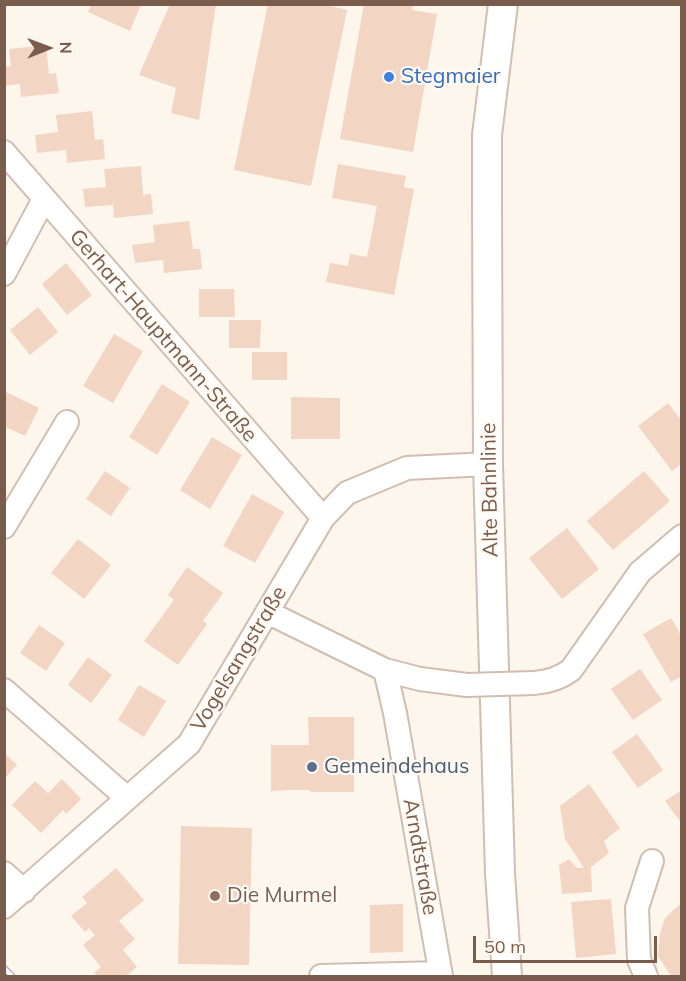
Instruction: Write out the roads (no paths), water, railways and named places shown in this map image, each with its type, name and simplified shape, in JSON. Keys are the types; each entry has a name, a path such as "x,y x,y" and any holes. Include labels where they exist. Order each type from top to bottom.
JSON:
{"street":[{"name":"Alte Bahnlinie","path":"503,4 487,135 488,464 500,861 507,976"},
{"name":"Gerhart-Hauptmann-Straße","path":"4,152 323,518"},
{"path":"4,274 44,199"},
{"path":"4,527 68,422"},
{"name":"Vogelsangstraße","path":"4,907 189,744 323,518 347,493 407,468 488,464"},
{"path":"267,612 386,670 420,679 468,685 548,682 562,677 571,670 640,572 681,536"},
{"name":"Arndtstraße","path":"321,976 440,975 386,670"},
{"path":"4,690 127,798"},
{"path":"646,976 639,960 638,908 652,861"},
{"path":"4,873 24,891"}],"railway":[{"path":"4,968 12,976"}],"place":[{"name":"Stegmaier","path":"389,77"},
{"name":"Gemeindehaus","path":"312,767"},
{"name":"Die Murmel","path":"215,896"}]}
